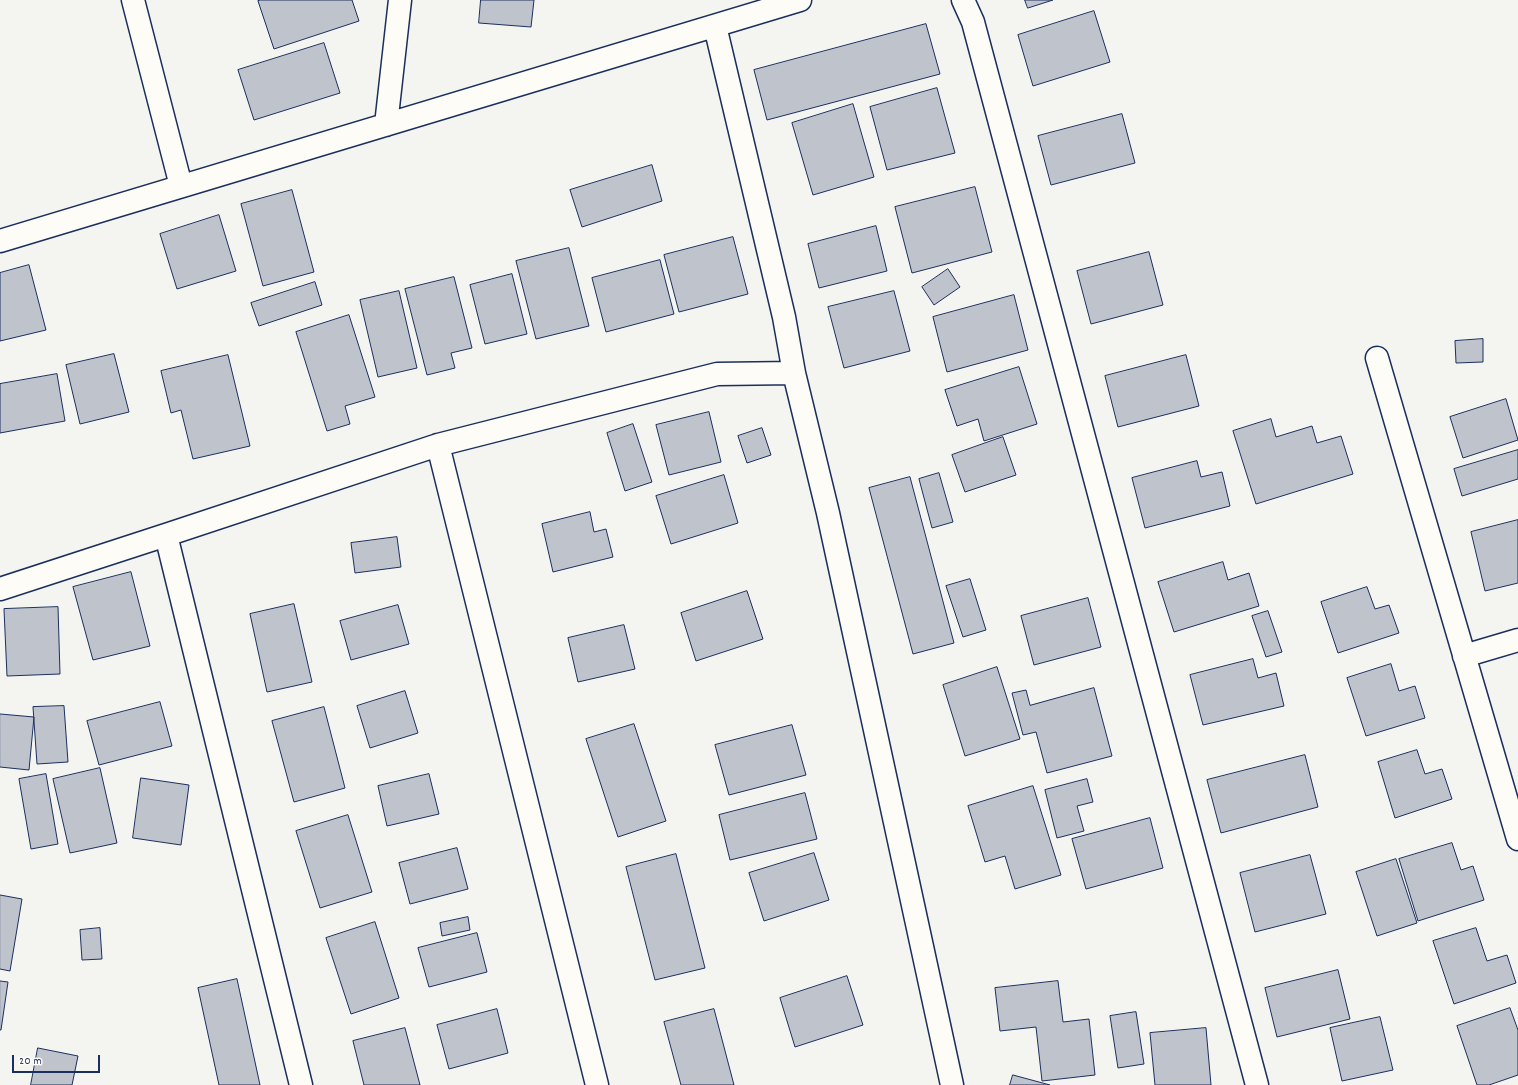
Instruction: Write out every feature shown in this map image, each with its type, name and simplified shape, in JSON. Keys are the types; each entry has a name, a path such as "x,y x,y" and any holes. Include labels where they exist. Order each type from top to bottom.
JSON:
{"street":[{"path":"133,0 180,186"},
{"path":"386,125 400,0"},
{"path":"0,241 800,0"},
{"path":"963,0 973,22 1257,1085"},
{"path":"715,26 784,317 794,372 828,513 952,1085"},
{"path":"1377,358 1518,839"},
{"path":"0,589 438,445 717,374 794,372"},
{"path":"438,445 597,1085"},
{"path":"166,535 301,1085"},
{"path":"1464,656 1518,640"}],"building":[{"path":"352,0 359,21 274,49 258,1"},
{"path":"481,0 534,0 531,27 479,23"},
{"path":"1025,0 1053,0 1028,8"},
{"path":"1094,11 1110,62 1033,86 1018,35"},
{"path":"926,24 940,74 767,120 754,70"},
{"path":"324,43 340,93 254,120 238,70"},
{"path":"937,88 955,153 887,170 870,107"},
{"path":"853,104 874,177 813,195 792,123"},
{"path":"1122,114 1135,163 1051,185 1038,136"},
{"path":"652,165 662,201 582,227 570,190"},
{"path":"975,187 992,252 912,273 895,207"},
{"path":"292,190 314,272 263,286 241,204"},
{"path":"219,215 236,271 177,289 160,234"},
{"path":"876,226 887,271 819,288 808,244"},
{"path":"733,237 748,294 679,312 664,255"},
{"path":"569,248 589,326 536,339 516,261"},
{"path":"1149,252 1163,305 1091,324 1077,271"},
{"path":"660,260 674,314 606,332 592,278"},
{"path":"29,265 46,330 0,341 0,273"},
{"path":"948,269 960,287 934,305 922,287"},
{"path":"512,274 527,334 485,344 470,285"},
{"path":"454,277 472,348 451,353 455,368 427,375 405,289"},
{"path":"315,282 322,305 259,326 251,303"},
{"path":"399,291 417,368 378,377 360,300"},
{"path":"894,291 910,351 844,368 828,307"},
{"path":"1014,295 1028,350 947,372 933,317"},
{"path":"349,315 375,397 345,406 350,424 327,431 296,332"},
{"path":"1483,339 1483,362 1456,363 1455,341"},
{"path":"114,354 129,412 80,424 66,365"},
{"path":"228,355 250,446 193,459 181,410 171,413 161,371"},
{"path":"1186,355 1199,406 1118,427 1105,376"},
{"path":"1019,367 1037,424 984,441 978,419 957,426 945,390"},
{"path":"57,374 65,421 0,433 0,384"},
{"path":"1506,399 1518,440 1463,458 1450,417"},
{"path":"709,412 721,462 669,475 656,425"},
{"path":"1271,419 1276,437 1312,426 1317,443 1341,436 1353,474 1256,504 1233,431"},
{"path":"633,424 652,482 625,491 607,433"},
{"path":"762,428 771,455 747,463 738,436"},
{"path":"1003,437 1016,475 965,492 952,455"},
{"path":"1518,450 1518,479 1462,496 1454,469"},
{"path":"1197,461 1201,477 1222,472 1230,506 1145,528 1132,478"},
{"path":"939,473 953,522 932,528 919,479"},
{"path":"724,475 738,523 671,544 656,496"},
{"path":"910,477 954,643 913,654 869,488"},
{"path":"590,512 594,532 606,529 613,557 553,572 542,524"},
{"path":"1518,520 1518,583 1485,591 1471,532"},
{"path":"397,537 401,567 355,573 351,543"},
{"path":"1223,562 1228,580 1249,573 1259,606 1174,632 1158,582"},
{"path":"131,572 150,646 93,660 73,587"},
{"path":"970,579 986,630 963,637 946,586"},
{"path":"1367,587 1375,609 1389,605 1399,633 1338,653 1321,602"},
{"path":"747,591 763,639 696,661 681,613"},
{"path":"1088,598 1101,647 1034,665 1021,616"},
{"path":"294,604 312,682 267,692 250,614"},
{"path":"398,605 409,644 351,660 340,621"},
{"path":"58,607 60,674 7,676 4,609"},
{"path":"1268,611 1282,652 1266,657 1252,616"},
{"path":"624,625 635,669 578,682 568,638"},
{"path":"1253,659 1258,678 1276,673 1284,706 1203,725 1190,675"},
{"path":"1391,664 1399,691 1415,686 1425,718 1366,736 1347,678"},
{"path":"997,667 1020,739 965,756 943,685"},
{"path":"1094,688 1112,756 1047,773 1036,732 1023,735 1012,693 1026,690 1030,705"},
{"path":"405,691 418,733 370,748 357,706"},
{"path":"160,702 172,746 99,765 87,721"},
{"path":"64,706 68,762 37,764 33,707"},
{"path":"324,707 345,788 294,802 272,721"},
{"path":"0,714 34,717 29,770 0,767"},
{"path":"634,724 666,821 618,837 586,739"},
{"path":"792,725 806,775 729,795 715,745"},
{"path":"1417,750 1425,774 1442,769 1452,799 1395,818 1378,762"},
{"path":"1305,755 1318,807 1221,833 1207,780"},
{"path":"100,768 117,843 70,853 53,779"},
{"path":"46,774 58,844 31,849 19,779"},
{"path":"429,774 439,814 387,826 378,786"},
{"path":"141,778 189,785 181,845 133,838"},
{"path":"1087,779 1093,802 1077,806 1084,831 1057,838 1045,790"},
{"path":"1033,786 1061,875 1015,889 1005,856 985,862 968,806"},
{"path":"805,793 817,839 730,860 719,815"},
{"path":"348,815 372,892 320,908 296,831"},
{"path":"1150,818 1163,868 1086,889 1072,839"},
{"path":"1452,843 1461,870 1473,866 1484,900 1418,921 1399,859"},
{"path":"457,848 468,889 410,904 399,863"},
{"path":"814,853 829,900 764,921 749,873"},
{"path":"676,854 705,968 655,980 626,867"},
{"path":"1310,855 1326,914 1255,932 1240,873"},
{"path":"1396,859 1417,923 1377,936 1356,872"},
{"path":"0,895 22,899 10,971 0,969"},
{"path":"468,917 470,930 442,936 440,923"},
{"path":"375,922 399,998 351,1014 326,938"},
{"path":"100,928 102,959 82,960 80,930"},
{"path":"1476,928 1487,961 1507,955 1516,983 1454,1004 1433,941"},
{"path":"477,933 487,972 429,987 418,948"},
{"path":"1338,970 1350,1019 1277,1037 1265,988"},
{"path":"847,976 863,1025 795,1047 780,998"},
{"path":"237,979 260,1085 219,1085 198,988"},
{"path":"0,981 8,982 1,1030 0,1030"},
{"path":"1058,981 1063,1022 1089,1019 1095,1075 1042,1081 1036,1027 1000,1031 995,988"},
{"path":"1510,1008 1518,1030 1518,1075 1489,1085 1477,1085 1457,1026"},
{"path":"497,1009 508,1053 449,1069 437,1025"},
{"path":"714,1009 734,1085 681,1085 664,1022"},
{"path":"1136,1012 1144,1064 1118,1068 1110,1016"},
{"path":"1380,1017 1393,1070 1342,1081 1330,1028"},
{"path":"405,1028 420,1085 364,1085 353,1041"},
{"path":"1206,1028 1211,1085 1155,1085 1150,1033"},
{"path":"38,1048 78,1056 72,1085 31,1085"},
{"path":"1013,1075 1050,1085 1010,1085"}]}
